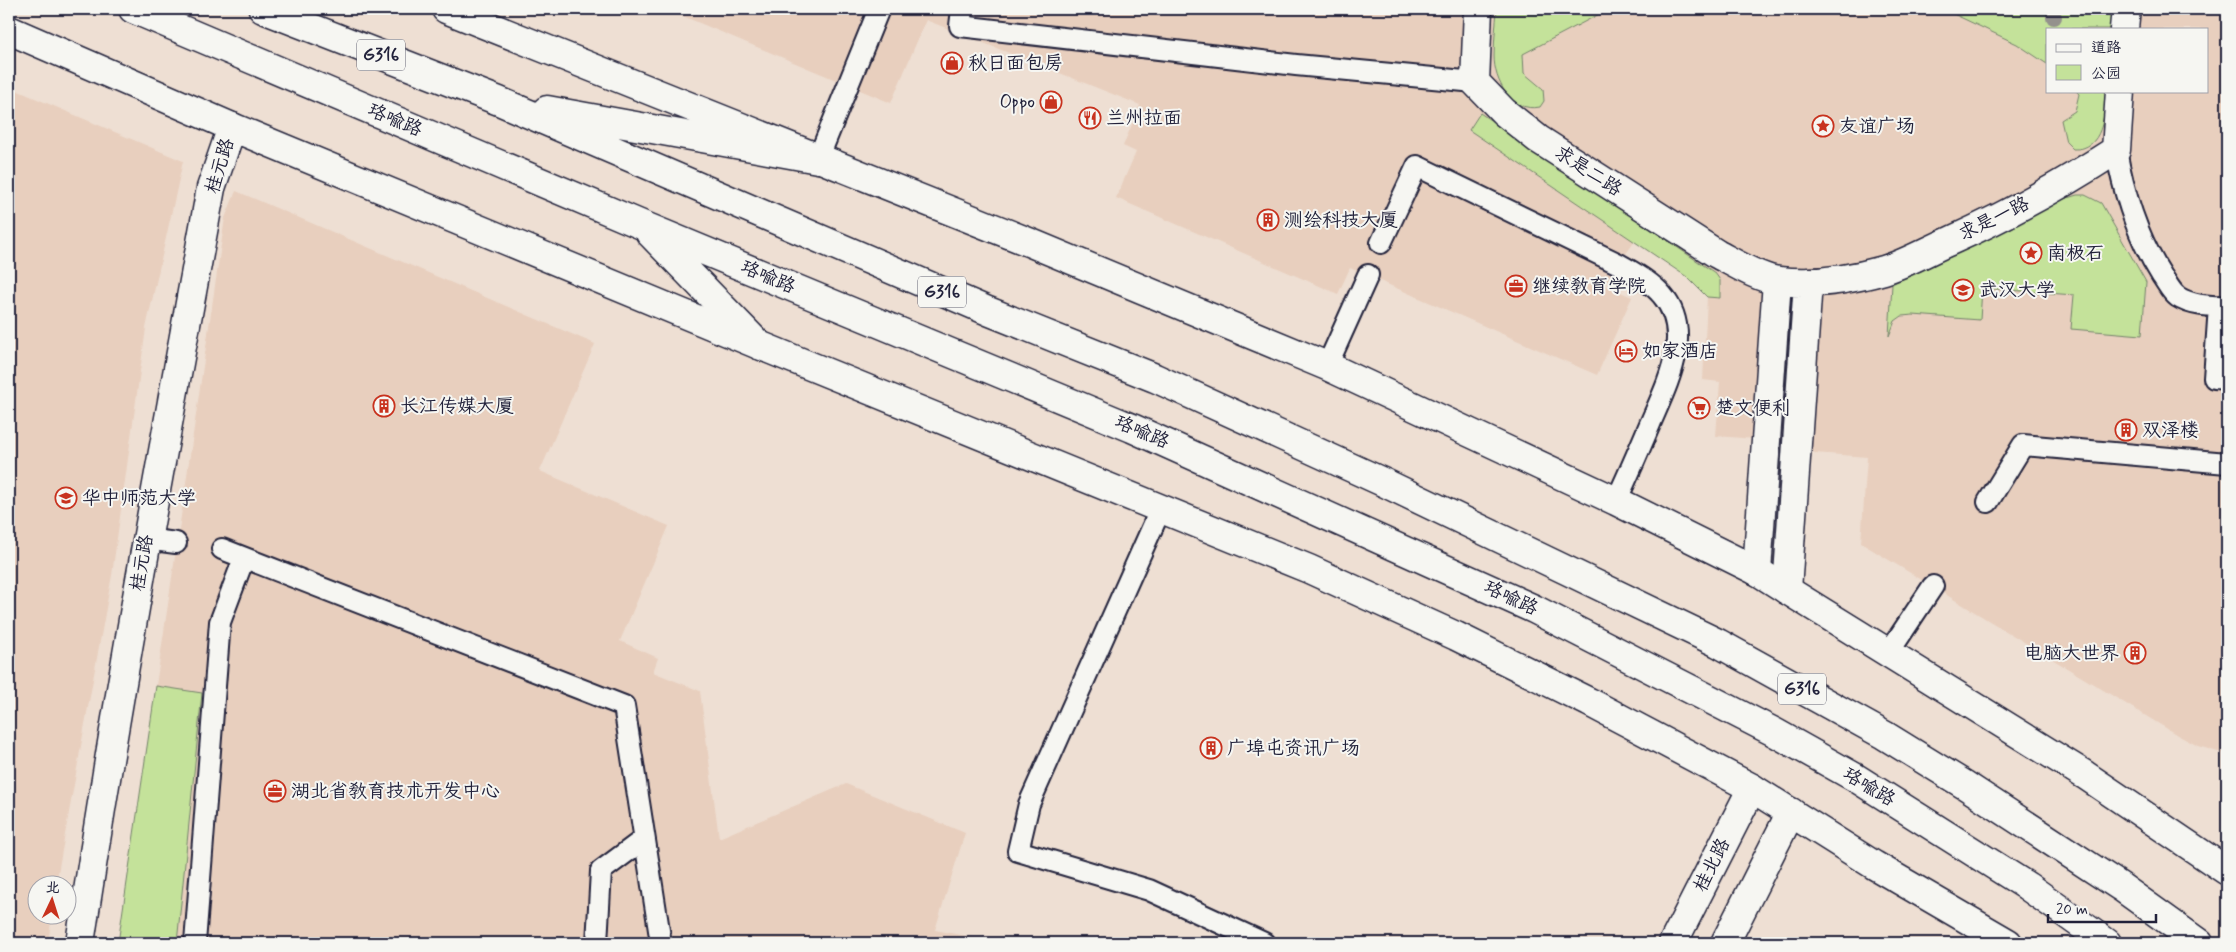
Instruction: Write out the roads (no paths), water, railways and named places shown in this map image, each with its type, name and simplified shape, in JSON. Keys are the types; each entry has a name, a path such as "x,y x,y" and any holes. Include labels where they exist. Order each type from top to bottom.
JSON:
{"main road":[{"name":"珞喻路","path":"133,9 642,225 1123,424 1534,608 1774,732 1848,774 2027,886 2107,943"},
{"name":"G316","path":"263,9 499,101 988,311 1155,378 1385,482 1718,643 1884,735 1965,785 2121,887 2196,941"},
{"path":"446,9 1067,258 1327,366 1616,501 1757,571 2085,775 2227,871"},
{"path":"1475,82 1478,9"},
{"path":"2124,28 2126,9"},
{"path":"9,30 232,127 759,345 1309,569 1456,636 1589,702 1752,788 1874,865 2008,943"},
{"name":"求是二路","path":"1475,82 1504,112 1538,139 1717,254 1742,267 1777,281 1808,282"},
{"path":"2116,150 2120,92"},
{"path":"499,101 818,159"},
{"name":"桂元路","path":"80,943 105,778 146,539 211,188 232,127"},
{"name":"求是一路","path":"1808,282 1885,270 2004,217 2071,180 2116,150"},
{"path":"642,225 759,345"},
{"path":"1757,571 1777,281"},
{"path":"1787,590 1808,282"},
{"name":"桂北路","path":"1673,943 1752,788"},
{"path":"1725,943 1791,812"}],"lane":[{"path":"818,159 879,9"},
{"path":"962,9 960,26 1296,65 1475,82"},
{"path":"2116,150 2122,185 2136,225 2154,263 2172,291 2186,301 2223,306 2214,378 2227,379"},
{"path":"1381,243 1417,166 1619,264 1648,282 1663,295 1670,307 1676,327 1676,351 1670,376 1616,501"},
{"path":"1327,366 1368,275"},
{"path":"1988,502 2023,445 2227,464"},
{"path":"1160,508 1029,804 1018,851 1149,890 1264,943"},
{"path":"146,539 176,543"},
{"path":"222,549 624,706 661,943"},
{"path":"195,943 220,622 244,558"},
{"path":"1889,652 1933,586"},
{"path":"597,943 601,871 644,838"}],"place":[{"name":"秋日面包房","path":"952,63"},
{"name":"Oppo","path":"1051,102"},
{"name":"兰州拉面","path":"1090,118"},
{"name":"友谊广场","path":"1823,126"},
{"name":"测绘科技大厦","path":"1268,220"},
{"name":"南极石","path":"2031,253"},
{"name":"继续教育学院","path":"1516,286"},
{"name":"武汉大学","path":"1963,290"},
{"name":"如家酒店","path":"1626,351"},
{"name":"长江传媒大厦","path":"384,406"},
{"name":"楚文便利","path":"1699,408"},
{"name":"双泽楼","path":"2126,430"},
{"name":"华中师范大学","path":"66,498"},
{"name":"电脑大世界","path":"2135,653"},
{"name":"广埠屯资讯广场","path":"1211,748"},
{"name":"湖北省教育技术开发中心","path":"275,791"}]}
